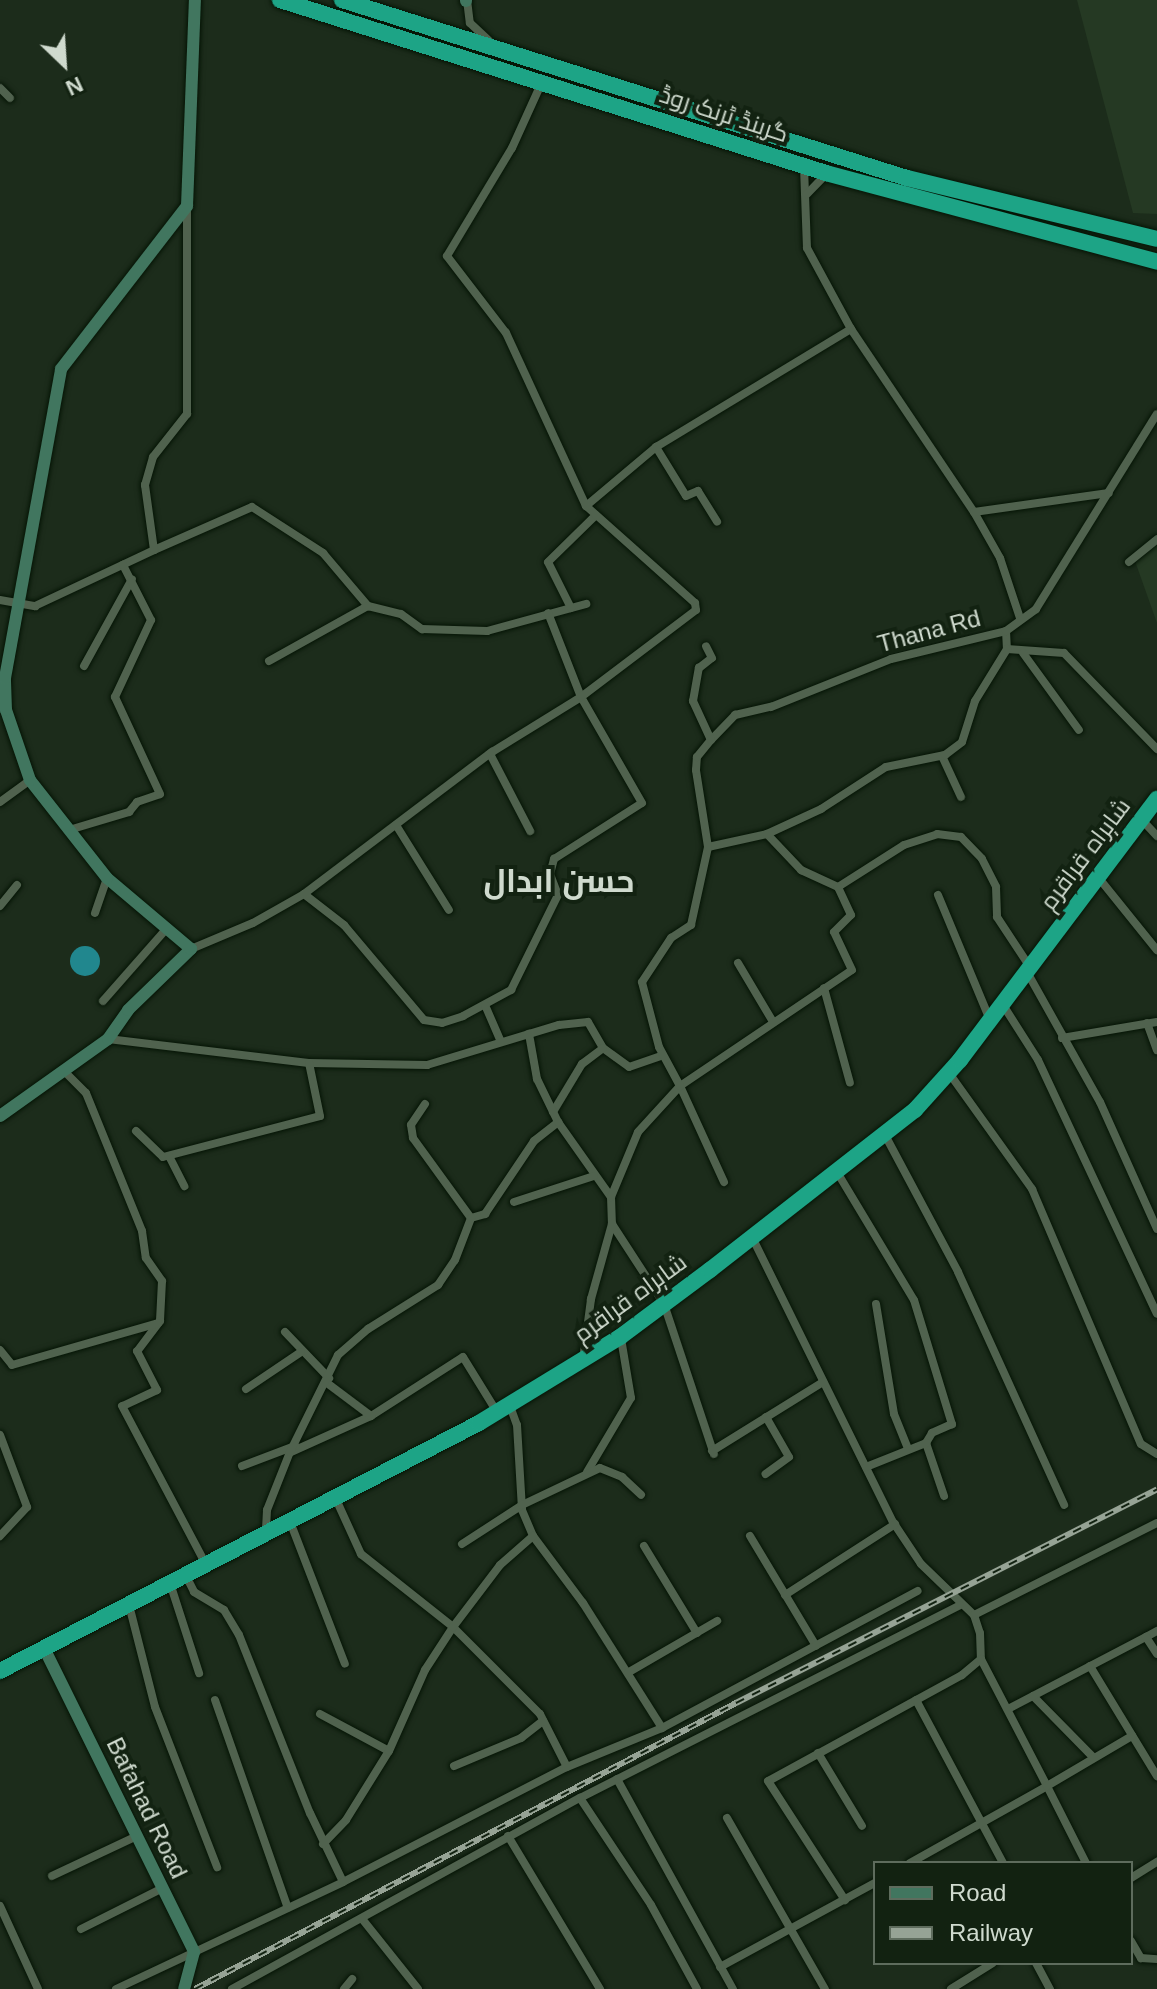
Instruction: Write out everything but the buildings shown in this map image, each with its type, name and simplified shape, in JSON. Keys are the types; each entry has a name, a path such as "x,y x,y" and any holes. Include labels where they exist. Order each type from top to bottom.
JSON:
{"highway":[{"name":"گرینڈ ٹرنک روڈ","path":"280,0 826,173 1157,262"},
{"name":"گرینڈ ٹرنک روڈ","path":"342,0 361,3 501,54 907,178 1157,239"},
{"name":"شاہراہ قراقرم","path":"0,1671 204,1561 504,1409 620,1337 664,1304 885,1135 949,1073 1157,799"}],"main road":[{"path":"0,1116 66,1073 108,1039 128,1010 191,949 107,878 30,780 3,712 15,602 61,369 187,206 195,0"},
{"name":"Bafahad Road","path":"44,1648 194,1952"},
{"path":"184,1989 194,1952"}],"street":[{"path":"466,0 470,23 501,54"},
{"path":"446,36 470,23"},
{"path":"191,949 253,923 304,894 490,754 581,697 697,607 586,506 506,333 447,256 512,148 541,84"},
{"path":"0,88 10,98"},
{"path":"804,165 807,248 851,329 974,512 1000,558 1020,618"},
{"path":"807,194 826,173"},
{"path":"154,550 145,485 153,457 187,414 187,206"},
{"path":"586,506 656,447 851,329"},
{"name":"Thana Rd","path":"711,740 735,715 771,707 891,659 1006,631 1036,609 1157,414"},
{"path":"656,447 686,496 698,491 717,522"},
{"path":"974,512 1109,493"},
{"path":"0,600 35,606 252,507 323,553 368,606 401,614 422,629 487,631 586,604"},
{"path":"571,608 548,562 596,515"},
{"path":"1129,562 1157,539"},
{"path":"69,830 129,812 137,802 160,794 115,697 151,620 123,565"},
{"path":"84,666 132,579"},
{"path":"269,661 368,606"},
{"path":"304,894 344,925 424,1020 442,1023 485,1005 518,982 545,930 558,895 550,874 554,859 642,803 581,697 548,613"},
{"path":"708,847 767,834 821,809 886,767 942,756 962,742 975,701 1007,649 1006,631"},
{"path":"706,646 712,658 699,668 693,701 711,740 697,757 696,770 708,847 691,925 671,938 642,982 663,1055 724,1182"},
{"path":"1007,649 1023,653 1064,653 1157,749"},
{"path":"1023,653 1079,730"},
{"path":"0,695 3,712"},
{"path":"490,754 530,831"},
{"path":"942,756 961,797"},
{"path":"0,802 30,780"},
{"path":"1142,820 1157,836"},
{"path":"396,825 449,910"},
{"path":"583,1361 591,1299 612,1224 611,1197 638,1132 680,1086 852,970 834,932 851,915 838,887 801,870 767,834"},
{"path":"838,887 904,845 937,834 961,837 982,859 996,887 997,917 1029,969 1062,1038 1100,1102 1157,1229"},
{"path":"1098,877 1157,950"},
{"path":"95,913 107,878"},
{"path":"0,906 17,885"},
{"path":"938,895 991,1020"},
{"path":"103,1001 168,927"},
{"path":"738,963 773,1022"},
{"path":"824,988 850,1083"},
{"path":"485,1005 501,1042"},
{"path":"1003,1005 1045,1074 1157,1314"},
{"path":"108,1039 309,1063 427,1065 529,1034 588,1022 603,1048 629,1067 663,1055"},
{"path":"1062,1038 1152,1022 1157,1050"},
{"path":"529,1034 537,1079 558,1122 611,1197"},
{"path":"553,1112 582,1064 603,1048"},
{"path":"136,1131 160,1155 169,1156 320,1116 309,1063"},
{"path":"66,1073 86,1093 142,1231 146,1258 162,1281 158,1323 137,1351 157,1390 122,1406 204,1561"},
{"path":"949,1073 1032,1189 1141,1444 1157,1454"},
{"path":"425,1104 411,1125 413,1138 471,1218"},
{"path":"471,1218 485,1214 534,1141 558,1122"},
{"path":"885,1135 958,1272 1064,1505"},
{"path":"169,1156 184,1186"},
{"path":"837,1172 914,1300 952,1424 932,1433 926,1443 866,1467"},
{"path":"514,1202 594,1176"},
{"path":"266,1529 267,1510 292,1449 328,1381 338,1355 357,1337 438,1285 455,1260 471,1218"},
{"path":"612,1224 664,1304 713,1452 823,1382"},
{"path":"751,1237 895,1524 921,1564 960,1605 974,1615 981,1659 1085,1861"},
{"path":"876,1304 894,1414 908,1449"},
{"path":"0,1350 12,1365 158,1323"},
{"path":"285,1332 328,1381 371,1416"},
{"path":"587,1472 631,1398 620,1337"},
{"path":"246,1389 301,1352"},
{"path":"242,1466 371,1416 463,1357 517,1425 522,1505 533,1536 629,1672 662,1728"},
{"path":"766,1417 789,1457 766,1474"},
{"path":"0,1435 27,1507 0,1536"},
{"path":"926,1443 944,1496"},
{"path":"462,1544 522,1505 587,1472 608,1469 641,1495"},
{"path":"334,1495 361,1554 453,1627 543,1721 567,1767"},
{"path":"289,1518 345,1664"},
{"path":"974,1615 1157,1523"},
{"path":"785,1595 895,1524"},
{"path":"323,1844 346,1820 389,1751 425,1670 453,1627 500,1565 533,1536"},
{"path":"750,1536 816,1646"},
{"path":"644,1546 697,1633"},
{"path":"176,1576 199,1673"},
{"path":"176,1576 194,1592 224,1610 239,1635 323,1844 343,1882"},
{"path":"116,1989 343,1882 567,1767 662,1728 918,1591"},
{"path":"128,1601 155,1707 217,1867"},
{"path":"232,1989 363,1920 580,1798 960,1605"},
{"path":"629,1672 717,1621"},
{"path":"1008,1709 1157,1631"},
{"path":"1146,1637 1157,1654"},
{"path":"845,1900 768,1781 916,1700 981,1659"},
{"path":"1090,1666 1157,1776"},
{"path":"1033,1696 1093,1757"},
{"path":"215,1700 288,1908"},
{"path":"916,1700 1002,1861"},
{"path":"320,1714 389,1751"},
{"path":"454,1766 521,1738 543,1721"},
{"path":"914,1861 1132,1736"},
{"path":"818,1753 862,1826"},
{"path":"617,1779 733,1989"},
{"path":"580,1798 651,1905 697,1989"},
{"path":"727,1818 825,1989"},
{"path":"508,1836 600,1989"},
{"path":"52,1876 135,1837"},
{"path":"1133,1877 1157,1862"},
{"path":"720,1967 873,1884"},
{"path":"81,1929 161,1889"},
{"path":"0,1906 38,1989"},
{"path":"363,1920 418,1989"},
{"path":"1133,1944 1141,1958 1157,1959"},
{"path":"951,1989 990,1965"},
{"path":"1037,1965 1050,1989"},
{"path":"344,1989 352,1979"}],"shaded area":[{"path":"1077,0 1157,0 1157,214 1133,213"},
{"path":"1157,543 1157,623 1135,561"}],"water":[{"path":"85,946 95,951 100,961 95,971 85,976 75,971 70,961 75,951"}],"railway":[{"path":"195,1989 736,1703 1157,1489"}],"district":[{"name":"حسن ابدال","path":"559,881"}]}
